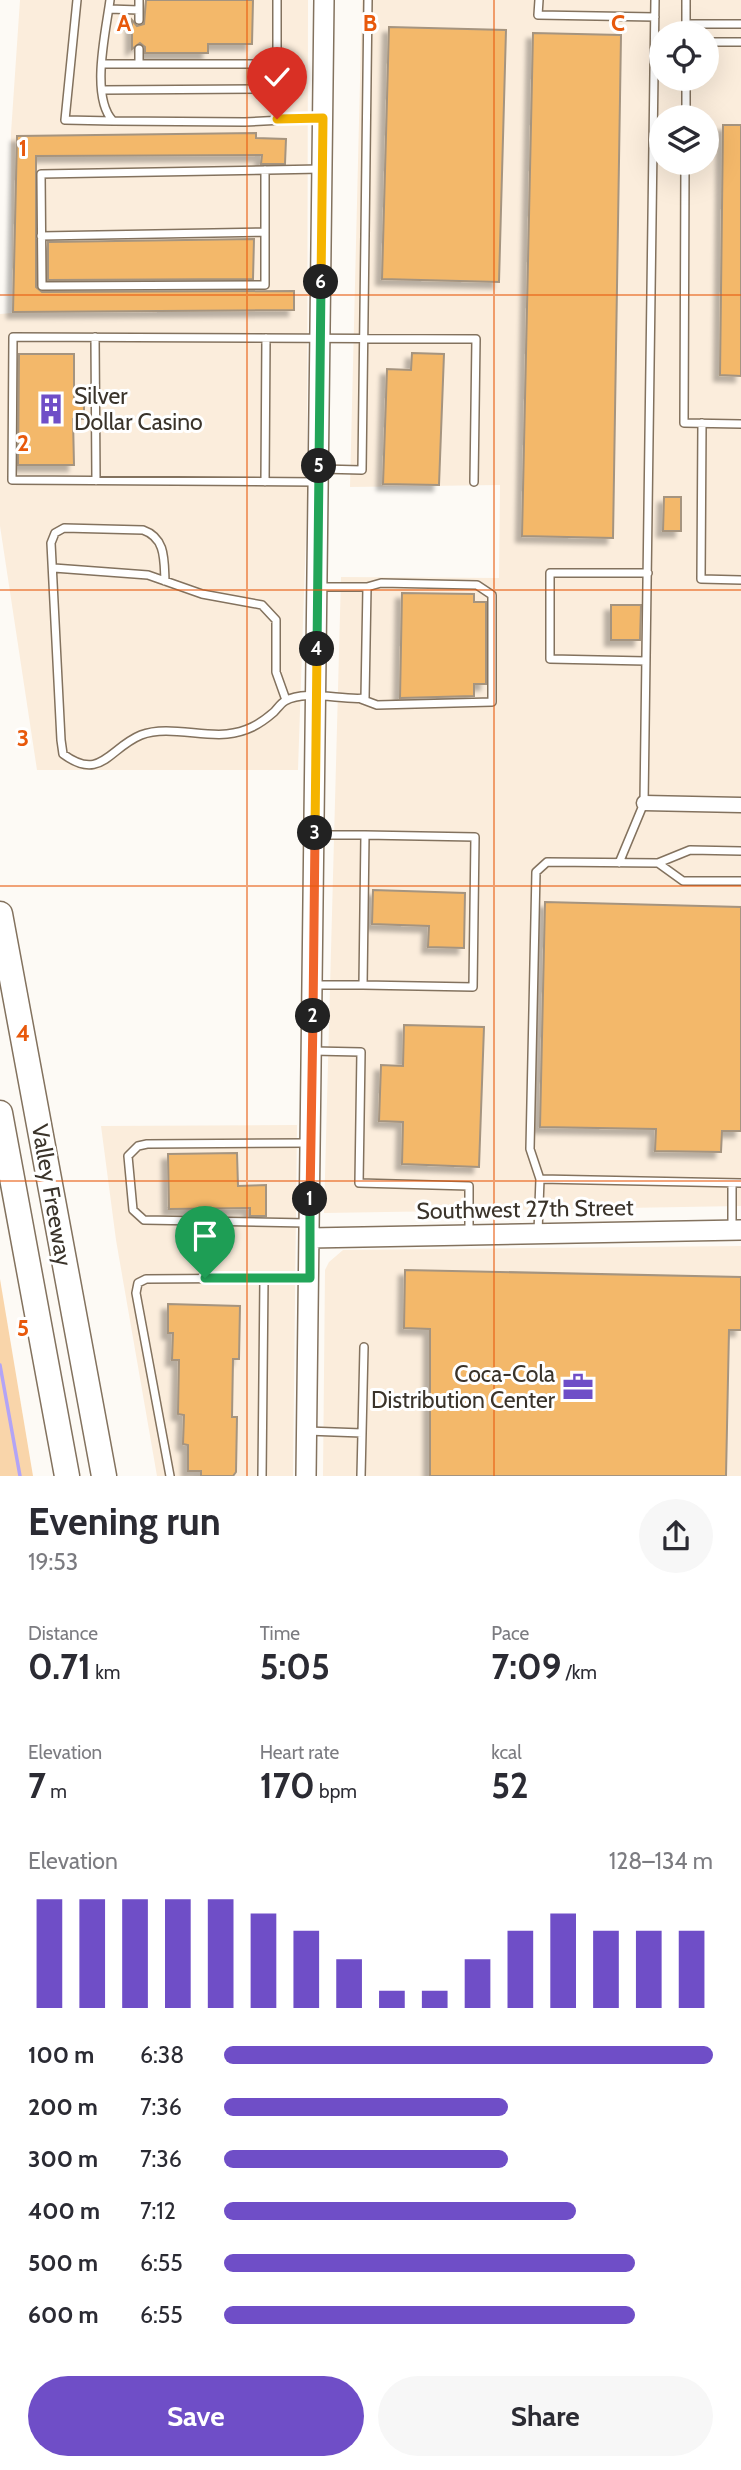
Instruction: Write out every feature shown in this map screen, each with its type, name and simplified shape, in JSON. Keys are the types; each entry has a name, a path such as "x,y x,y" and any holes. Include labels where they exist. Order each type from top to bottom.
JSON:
{"highway":[{"name":"Valley Freeway","path":"0,914 104,1476"},
{"name":"Valley Freeway","path":"0,1113 67,1476"}],"street":[{"path":"306,1476 324,0"},
{"path":"645,803 741,805"},
{"name":"Southwest 27th Street","path":"311,1230 468,1235 737,1230"}],"lane":[{"path":"77,0 65,120 323,118"},
{"path":"110,0 102,64 102,89 103,106 113,121"},
{"path":"139,0 139,20"},
{"path":"277,0 277,119"},
{"path":"368,0 363,338 362,470 265,482 12,480 13,337 363,338 476,339 474,482"},
{"path":"539,0 538,15 655,17"},
{"path":"619,863 645,803 655,0"},
{"path":"686,0 686,21"},
{"path":"109,9 139,10"},
{"path":"719,24 741,24"},
{"path":"719,42 741,42"},
{"path":"139,49 139,64"},
{"path":"102,64 277,64"},
{"path":"102,89 277,89"},
{"path":"265,170 265,285 42,286 41,174 265,170 322,169"},
{"path":"685,175 684,424 741,424"},
{"path":"41,236 265,232"},
{"path":"95,337 96,481"},
{"path":"265,482 267,338"},
{"path":"702,424 701,579 741,580"},
{"path":"165,581 159,541 153,533 143,530 64,528 55,533 51,543 61,740 63,754 78,765 94,765 109,758 131,740 145,733 204,731 223,735 250,730 286,700 316,696 361,699 377,705 492,702 494,601 487,591 469,584 381,583 367,587 317,587"},
{"path":"54,568 148,575 202,594 262,605 276,620 276,672 286,700"},
{"path":"646,661 550,659 550,573 648,573"},
{"path":"361,699 367,693 367,587"},
{"path":"313,985 473,987 475,836 315,835"},
{"path":"363,985 365,835"},
{"path":"538,1234 540,1180 530,1149 536,872 547,862 658,863 690,850 741,850"},
{"path":"658,863 683,881 741,881"},
{"path":"313,1051 361,1052 359,1184 469,1186 468,1235"},
{"path":"310,1143 148,1143 138,1146 128,1156 133,1210 144,1220 311,1230"},
{"path":"540,1180 737,1183 737,1230"},
{"path":"262,1476 264,1278"},
{"path":"170,1476 136,1293 138,1283 146,1279 310,1278"},
{"path":"361,1476 364,1347"},
{"path":"307,1431 362,1433"}],"shaded area":[{"path":"20,0 308,0 307,504 298,770 37,770 0,526 0,314 12,313 11,133"},
{"path":"362,0 741,0 741,1206 324,1213 341,577 499,578 500,485 350,487"},
{"path":"297,1125 293,1476 157,1476 116,1240 101,1126"},
{"name":"Coca-Cola Distribution Center","path":"741,1246 741,1476 323,1476 325,1270 329,1262 343,1250"},
{"path":"0,1279 33,1476 0,1476"}],"building":[{"path":"146,0 253,0 252,44 208,44 208,53 145,53 145,47 140,43 132,49 132,20 137,26 144,24"},
{"path":"389,27 506,30 499,282 382,279"},
{"path":"533,33 621,35 613,538 522,536"},
{"path":"723,125 741,125 741,376 720,375"},
{"path":"256,133 256,138 286,139 285,164 261,164 262,155 36,156 36,287 42,292 294,291 294,310 13,312 17,136"},
{"path":"254,239 253,279 48,280 48,242"},
{"path":"412,353 444,354 439,485 383,484 387,369 411,370"},
{"name":"Silver Dollar Casino","path":"19,354 74,354 74,399 84,399 84,419 73,419 74,465 18,465"},
{"path":"664,497 681,497 681,531 663,531"},
{"path":"402,593 474,594 474,602 486,602 486,684 474,684 474,696 400,698"},
{"path":"611,605 641,605 640,640 611,640"},
{"path":"373,890 465,893 464,948 428,947 429,926 372,924"},
{"path":"545,902 741,907 741,1131 722,1131 721,1152 655,1151 656,1129 540,1127"},
{"path":"404,1025 484,1027 479,1167 402,1164 403,1122 379,1121 381,1065 403,1066"},
{"path":"237,1153 238,1186 266,1185 266,1216 250,1216 250,1208 169,1209 168,1154"},
{"name":"Coca-Cola Distribution Center","path":"405,1270 741,1277 741,1330 729,1330 726,1476 430,1476 430,1329 404,1328"},
{"path":"168,1304 240,1306 239,1359 233,1359 232,1417 237,1417 236,1472 233,1476 201,1476 201,1471 188,1471 188,1445 183,1444 184,1415 178,1414 179,1360 172,1360 173,1333 168,1333"}],"waterway":[{"path":"0,1365 20,1476"}],"place":[{"name":"Silver Dollar Casino","path":"51,409"},
{"name":"Coca-Cola Distribution Center","path":"578,1387"}],"route":[{"path":"205,1278 310,1278 323,118 277,119"}]}
